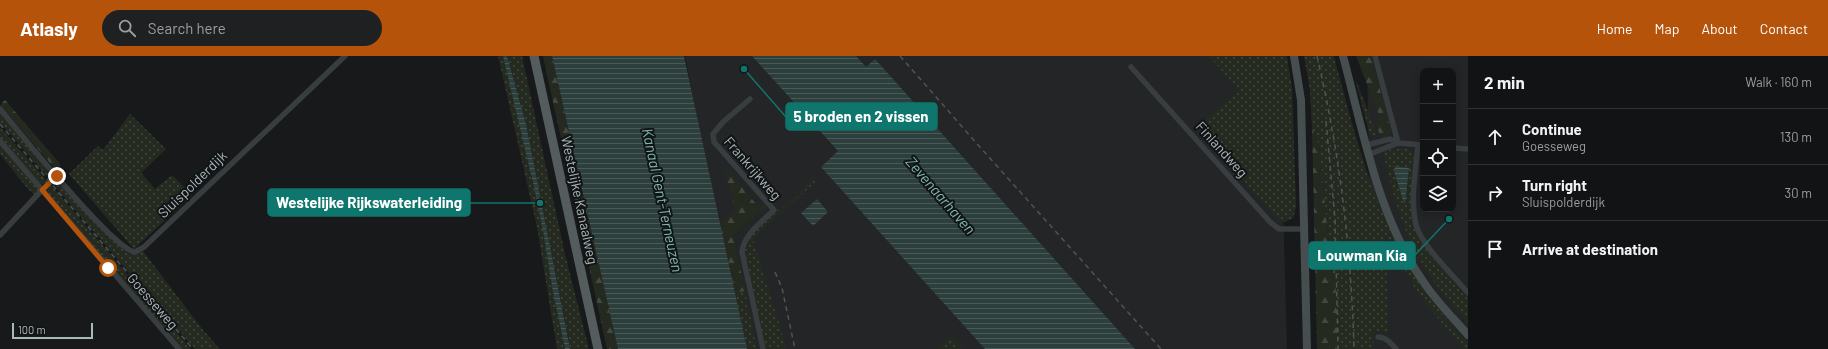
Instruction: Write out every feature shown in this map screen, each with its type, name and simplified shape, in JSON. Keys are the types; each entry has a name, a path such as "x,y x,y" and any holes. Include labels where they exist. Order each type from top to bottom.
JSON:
{"main road":[{"name":"Westelijke Kanaalweg","path":"534,56 598,349"},
{"path":"1294,56 1301,100 1307,349"},
{"path":"1343,56 1377,183 1387,212 1415,268 1427,287 1468,335"}],"street":[{"name":"Sluispolderdijk","path":"0,109 105,230 127,249 135,252 139,250 344,56"},
{"path":"1375,56 1398,143"},
{"name":"Finlandweg","path":"1131,67 1270,222 1279,229 1304,229"},
{"name":"Frankrijkweg","path":"750,99 723,122 713,134 714,142 774,210 748,235 743,244 742,252 763,349"},
{"path":"1367,145 1390,139 1398,143 1420,145"},
{"name":"Goesseweg","path":"0,142 179,349"},
{"path":"1370,154 1398,143"},
{"path":"1456,148 1468,149"},
{"path":"1420,153 1414,201 1417,226 1421,236 1436,256 1468,293"},
{"path":"0,235 57,176"},
{"path":"1378,337 1382,337 1391,342 1396,349"}],"shaded area":[{"path":"685,56 1279,56 1287,349 741,349"},
{"path":"1364,56 1468,56 1468,349 1373,349 1367,66"}],"green space":[{"path":"498,56 503,56 525,145 544,235 565,349 557,349 537,227"},
{"path":"507,56 522,56 565,254 589,349 570,349 526,124"},
{"path":"543,56 552,56 618,349 607,349"},
{"path":"1209,56 1287,56 1292,88 1296,207 1293,218 1284,222 1280,221 1197,128 1239,90"},
{"path":"1304,56 1334,56 1360,151 1383,214 1413,273 1435,306 1468,344 1468,349 1464,349 1427,305 1413,285 1386,234 1388,335 1382,331 1373,331 1374,349 1338,349 1335,269 1329,245 1319,144 1312,129 1310,91"},
{"path":"1356,56 1371,56 1391,130 1391,133 1384,138 1380,137 1377,125 1379,115"},
{"path":"1355,78 1373,124 1376,137 1371,135 1369,132"},
{"path":"5,100 61,165 56,170 0,105"},
{"path":"0,112 52,172 53,177 50,180 0,122"},
{"path":"130,114 166,149 141,173 155,189 172,175 192,195 134,249 69,174 98,146 103,150"},
{"path":"0,127 48,182 41,185 0,139"},
{"path":"1312,129 1319,144 1329,245 1335,269 1338,349 1317,349"},
{"path":"0,144 38,188 38,192 35,195 27,188 0,154"},
{"path":"1401,148 1411,149 1415,155 1411,214 1414,227 1428,252 1468,299 1468,323 1429,275 1416,254 1406,232 1388,175 1383,152"},
{"path":"723,165 756,204 764,204 766,206 733,235 745,291 735,293 720,223 725,217 736,212"},
{"path":"813,180 816,181 753,239 775,308 786,349 766,349 747,263 746,244 756,231"},
{"path":"59,181 103,231 131,254 143,251 203,330 220,349 195,349 52,183"},
{"path":"50,184 191,349 180,349 46,191"},
{"path":"745,291 757,349 747,349 735,293"},
{"path":"949,337 951,337 964,349 937,349"}],"water":[{"path":"503,56 507,56 526,124 570,349 565,349 534,187"},
{"name":"Kanaal Gent-Terneuzen","path":"552,56 684,56 747,349 618,349"},
{"name":"Zevenaarhaven","path":"752,56 856,56 866,67 875,59 1135,349 985,349 821,167 838,151"},
{"path":"1395,166 1409,168 1405,203 1394,171"},
{"path":"817,199 828,212 813,226 801,213"}],"railway":[{"path":"900,56 1161,349"},
{"path":"1317,56 1332,129 1343,201 1350,274 1354,349"},
{"path":"1326,121 1335,219 1338,349"},
{"path":"0,124 193,349"},
{"path":"775,272 782,288 795,349"}],"place":[{"name":"5 broden en 2 vissen","path":"744,69"},
{"name":"Westelijke Rijkswaterleiding","path":"540,203"},
{"name":"Louwman Kia","path":"1449,219"}],"route":[{"path":"57,176 42,190 108,268"}]}
